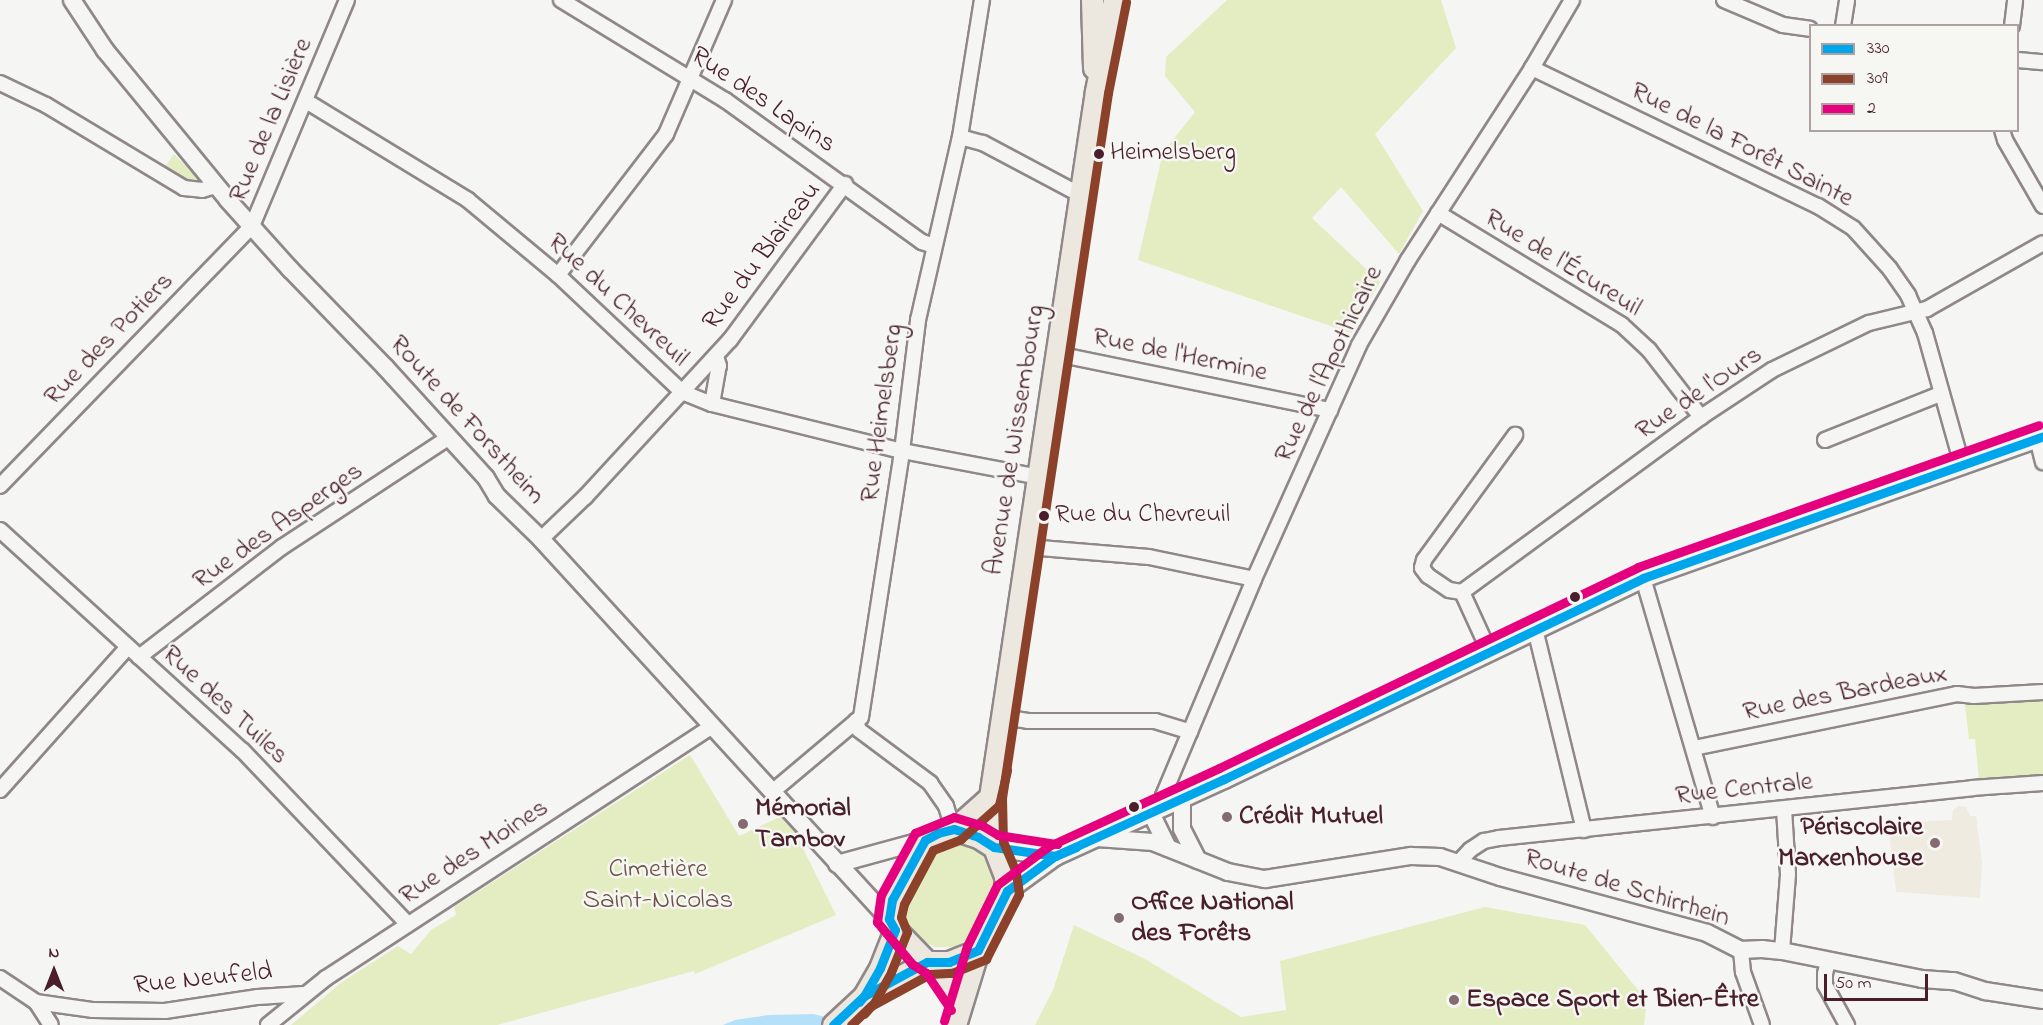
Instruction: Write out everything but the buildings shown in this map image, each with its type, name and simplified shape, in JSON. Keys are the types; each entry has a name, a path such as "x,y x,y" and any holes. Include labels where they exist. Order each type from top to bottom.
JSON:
{"main road":[{"name":"Avenue de Wissembourg","path":"993,846 990,797 1096,92 1114,0"},
{"name":"Avenue de Wissembourg","path":"1095,2 1107,38"},
{"name":"Avenue de Wissembourg","path":"1095,2 1096,92"},
{"path":"958,1016 978,950 1006,891 1055,856 1182,798 1643,578 2040,437"},
{"path":"862,999 880,968 892,924 892,900 925,840 953,829 990,797"},
{"path":"953,829 993,846 1055,856"},
{"path":"993,846 1005,876 1006,891"},
{"path":"892,924 930,963 958,1016"},
{"path":"833,1025 862,999 930,963 949,962 978,950"}],"street":[{"name":"Route de Forstheim","path":"72,0 105,50 216,186 486,478 497,496 541,539 892,924"},
{"name":"Rue de la Lisière","path":"252,226 347,0"},
{"name":"Rue des Lapins","path":"561,0 690,78 845,184 922,242 934,246"},
{"path":"558,275 666,134 724,0"},
{"name":"Rue Heimelsberg","path":"856,722 863,708 902,451 918,320 960,137 982,0"},
{"name":"Rue de l'Apothicaire","path":"1158,809 1254,579 1359,345 1438,213 1532,68 1572,0"},
{"path":"1724,0 1783,25 1809,29"},
{"path":"1843,24 1847,0"},
{"path":"2012,24 2015,0"},
{"path":"2019,60 2043,63"},
{"name":"Rue de la Forêt Sainte","path":"1532,68 1818,206 1854,228 1890,269 1908,295 1925,333 1940,394 1962,465"},
{"path":"0,83 46,105 184,188 202,190 216,186"},
{"name":"Rue du Chevreuil","path":"306,101 468,200 558,275 682,392 712,404 902,451 1039,477"},
{"path":"2003,132 2043,206"},
{"path":"960,137 982,143 1081,195"},
{"name":"Rue du Blaireau","path":"541,539 585,497 730,340 845,184"},
{"name":"Rue de l'Écureuil","path":"1438,213 1622,325 1649,350 1701,417"},
{"name":"Rue des Potiers","path":"0,486 252,226"},
{"name":"Rue de l'Ours","path":"1462,592 1701,417 1781,365 1869,323 1916,313 2043,243"},
{"name":"Rue de l'Hermine","path":"1057,354 1330,410"},
{"name":"Rue du Blaireau","path":"712,404 719,366 716,356"},
{"path":"1825,440 1940,394"},
{"path":"1489,651 1462,592 1449,590 1428,576 1422,568 1424,560 1515,435"},
{"path":"2040,437 2043,462"},
{"name":"Rue des Asperges","path":"0,790 134,652 282,547 448,438"},
{"name":"Rue des Tuiles","path":"0,530 243,751 408,924"},
{"path":"1028,547 1149,557 1254,579"},
{"path":"1643,578 1713,817"},
{"path":"1535,629 1584,830"},
{"name":"Rue des Bardeaux","path":"1694,748 1957,694 1974,696 2043,692"},
{"path":"1003,717 1028,721 1155,721 1190,732"},
{"path":"772,792 846,727 856,722 860,730 930,783 946,806 953,829"},
{"name":"Rue des Moines","path":"268,1025 304,994 408,924 711,727"},
{"path":"1173,773 1182,798 1182,829 1198,860"},
{"name":"Rue Centrale","path":"1459,862 1470,850 1484,841 1972,788 2043,783"},
{"path":"1158,809 1168,848"},
{"path":"1782,951 1788,874 1784,809"},
{"name":"Route de Schirrhein","path":"1096,838 1153,842 1228,872 1265,879 1412,856 1440,857 1510,880 1707,933 1741,950 1782,951 1922,979 1954,981 1985,991 2043,1000"},
{"path":"837,864 925,840"},
{"path":"1741,950 1743,972 1761,1025"},
{"path":"1828,961 1825,985 1847,1025"},
{"name":"Rue Neufeld","path":"0,978 36,1002 51,1025"},
{"name":"Rue Neufeld","path":"36,1002 93,1010 155,1012 258,997 304,994"}],"shaded area":[{"name":"Périscolaire Marxenhouse","path":"1959,806 1966,807 1970,816 1976,816 1982,863 1980,898 1896,892 1888,823 1952,820 1953,810"}],"green space":[{"path":"1227,0 1441,0 1456,48 1375,134 1423,211 1399,254 1341,187 1312,218 1380,282 1351,333 1138,260 1163,152 1195,112 1165,76 1166,57"},
{"path":"174,154 197,177 197,181 191,183 163,170"},
{"path":"2043,700 2043,775 1979,780 1975,739 1969,739 1965,705"},
{"name":"Cimetière Saint-Nicolas","path":"690,755 739,836 782,816 793,828 836,915 695,974 694,971 497,1025 291,1025 342,982 398,946 411,954 431,930 456,915 454,907"},
{"path":"951,844 966,846 981,854 992,869 995,887 986,914 974,934 956,947 935,947 913,935 902,906 904,897 927,856 937,848"},
{"path":"1485,907 1585,925 1647,1001 1644,1025 1035,1025 1053,990 1074,925 1145,959 1241,1017 1286,1010 1280,961"}],"water":[{"path":"813,1014 860,1025 723,1025 735,1020 769,1015"}],"transit line":[{"name":"309","path":"851,1025 871,1006 930,974 952,973 986,959 1019,894 1016,872 1003,842 1002,798 1108,93 1126,2"},
{"name":"2","path":"944,1021 967,946 997,885 1049,846 1219,768 1638,567 2039,425"},
{"name":"330","path":"833,1025 864,996 880,968 895,930 889,919 892,900 925,840 938,833 954,829 978,837 994,847 1055,856 1224,779 1643,578 2043,436"},
{"name":"309","path":"864,1014 874,1003 891,972 907,932 901,917 904,904 933,850 961,839 999,805 1007,770"},
{"name":"2","path":"951,1010 926,973 912,964 877,922 881,895 915,833 954,817 983,826 998,835 1057,844"},
{"name":"330","path":"859,1002 864,996 927,962 949,962 978,950 1007,891 1055,856 1076,847"}],"place":[{"name":"Heimelsberg","path":"1099,154"},
{"name":"Rue du Chevreuil","path":"1044,516"},
{"name":"Crédit Mutuel","path":"1227,817"},
{"name":"Mémorial Tambov","path":"743,824"},
{"name":"Périscolaire Marxenhouse","path":"1935,843"},
{"name":"Office National des Forêts","path":"1119,918"},
{"name":"Espace Sport et Bien-Être","path":"1454,1000"}]}
